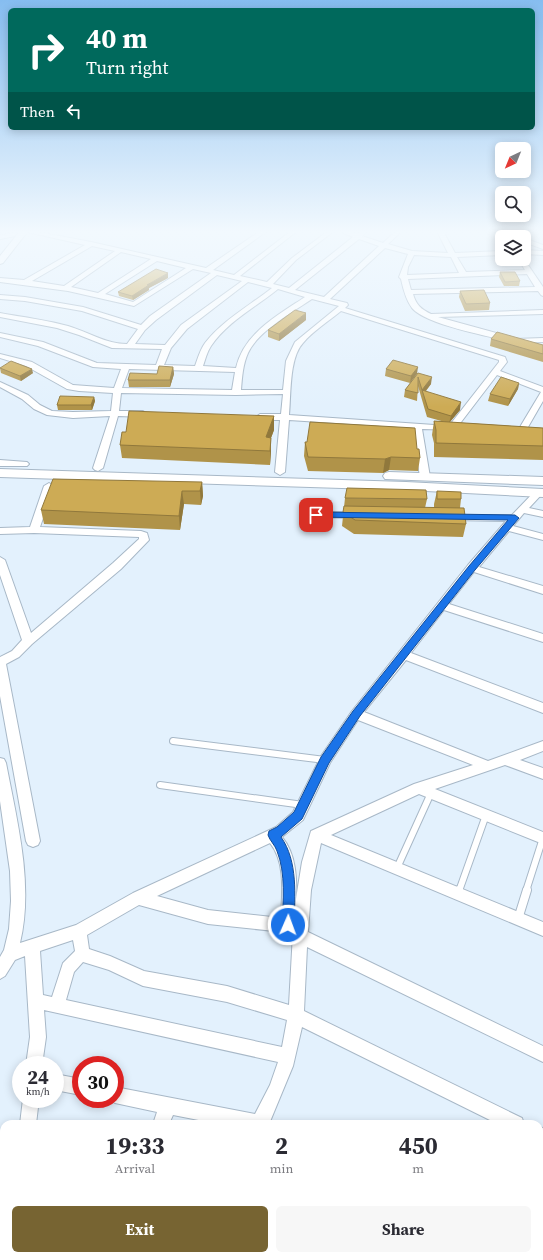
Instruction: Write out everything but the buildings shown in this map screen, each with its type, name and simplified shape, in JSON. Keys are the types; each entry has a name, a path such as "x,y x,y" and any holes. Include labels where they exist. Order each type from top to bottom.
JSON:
{"street":[{"path":"74,290 134,304 156,290"},
{"path":"99,295 107,290"},
{"path":"129,347 142,328 159,313 192,290"},
{"path":"159,367 167,347 184,327 234,290"},
{"path":"198,368 208,345 231,322 273,290"},
{"path":"280,472 290,361 294,350 299,342 344,305 291,290"},
{"path":"326,299 336,290"},
{"path":"542,291 409,292 413,304 430,315 447,322 543,348"},
{"path":"236,393 240,370 246,350 260,334 311,296"},
{"path":"0,297 25,299 83,310 142,328"},
{"path":"254,417 285,417 456,428 503,362 502,359 493,355 341,309"},
{"path":"430,315 543,312"},
{"path":"0,315 50,324 82,333 107,345 129,347 167,347"},
{"path":"0,335 40,344 96,365 240,370"},
{"path":"515,341 543,340"},
{"path":"0,356 29,364 74,388 117,391 236,393 287,392"},
{"path":"98,468 115,413 117,391 126,367"},
{"path":"496,372 543,390"},
{"path":"0,384 25,397 37,407 50,413 72,415 115,413 150,415"},
{"path":"521,432 543,394"},
{"path":"418,426 425,477"},
{"path":"0,463 98,468 280,472 543,481"},
{"path":"0,473 541,492"},
{"path":"34,530 49,486"},
{"path":"10,954 79,931 138,898 281,831 298,816 325,760 356,714 472,568 522,510 541,492"},
{"path":"522,510 543,514"},
{"path":"316,515 372,516"},
{"path":"443,517 515,518"},
{"path":"507,527 543,537"},
{"path":"0,531 34,530 144,535 144,540 117,566 28,641 22,650 0,663 33,842"},
{"path":"0,560 28,641"},
{"path":"472,568 543,590"},
{"path":"442,606 543,638"},
{"path":"404,654 543,708"},
{"path":"356,714 488,766"},
{"path":"316,834 488,766 543,746"},
{"path":"506,760 543,774"},
{"path":"0,763 18,888 18,916 10,954 0,971"},
{"path":"425,791 543,838"},
{"path":"316,834 543,929"},
{"path":"262,1120 274,1096 288,1056 295,1015 297,929 306,876 316,834"},
{"path":"273,835 282,847 297,929"},
{"path":"138,898 208,917 297,929 543,1054"},
{"path":"79,931 84,955"},
{"path":"32,947 38,1037 35,1056"},
{"path":"57,1006 68,968 78,957 84,955 110,964 142,978 226,994 295,1015 508,1120"},
{"path":"36,1001 288,1056"},
{"path":"124,1096 240,1120"},
{"path":"163,1120 168,1106"},
{"path":"28,1120 30,1108"}],"lane":[{"path":"173,741 325,760"},
{"path":"160,786 303,805"},
{"path":"397,868 425,791"},
{"path":"458,894 486,815"},
{"path":"518,919 543,838"}],"route":[{"path":"288,925 289,889 285,859 282,847 273,835 281,831 298,816 325,760 356,714 472,568 515,518 316,515"}]}
